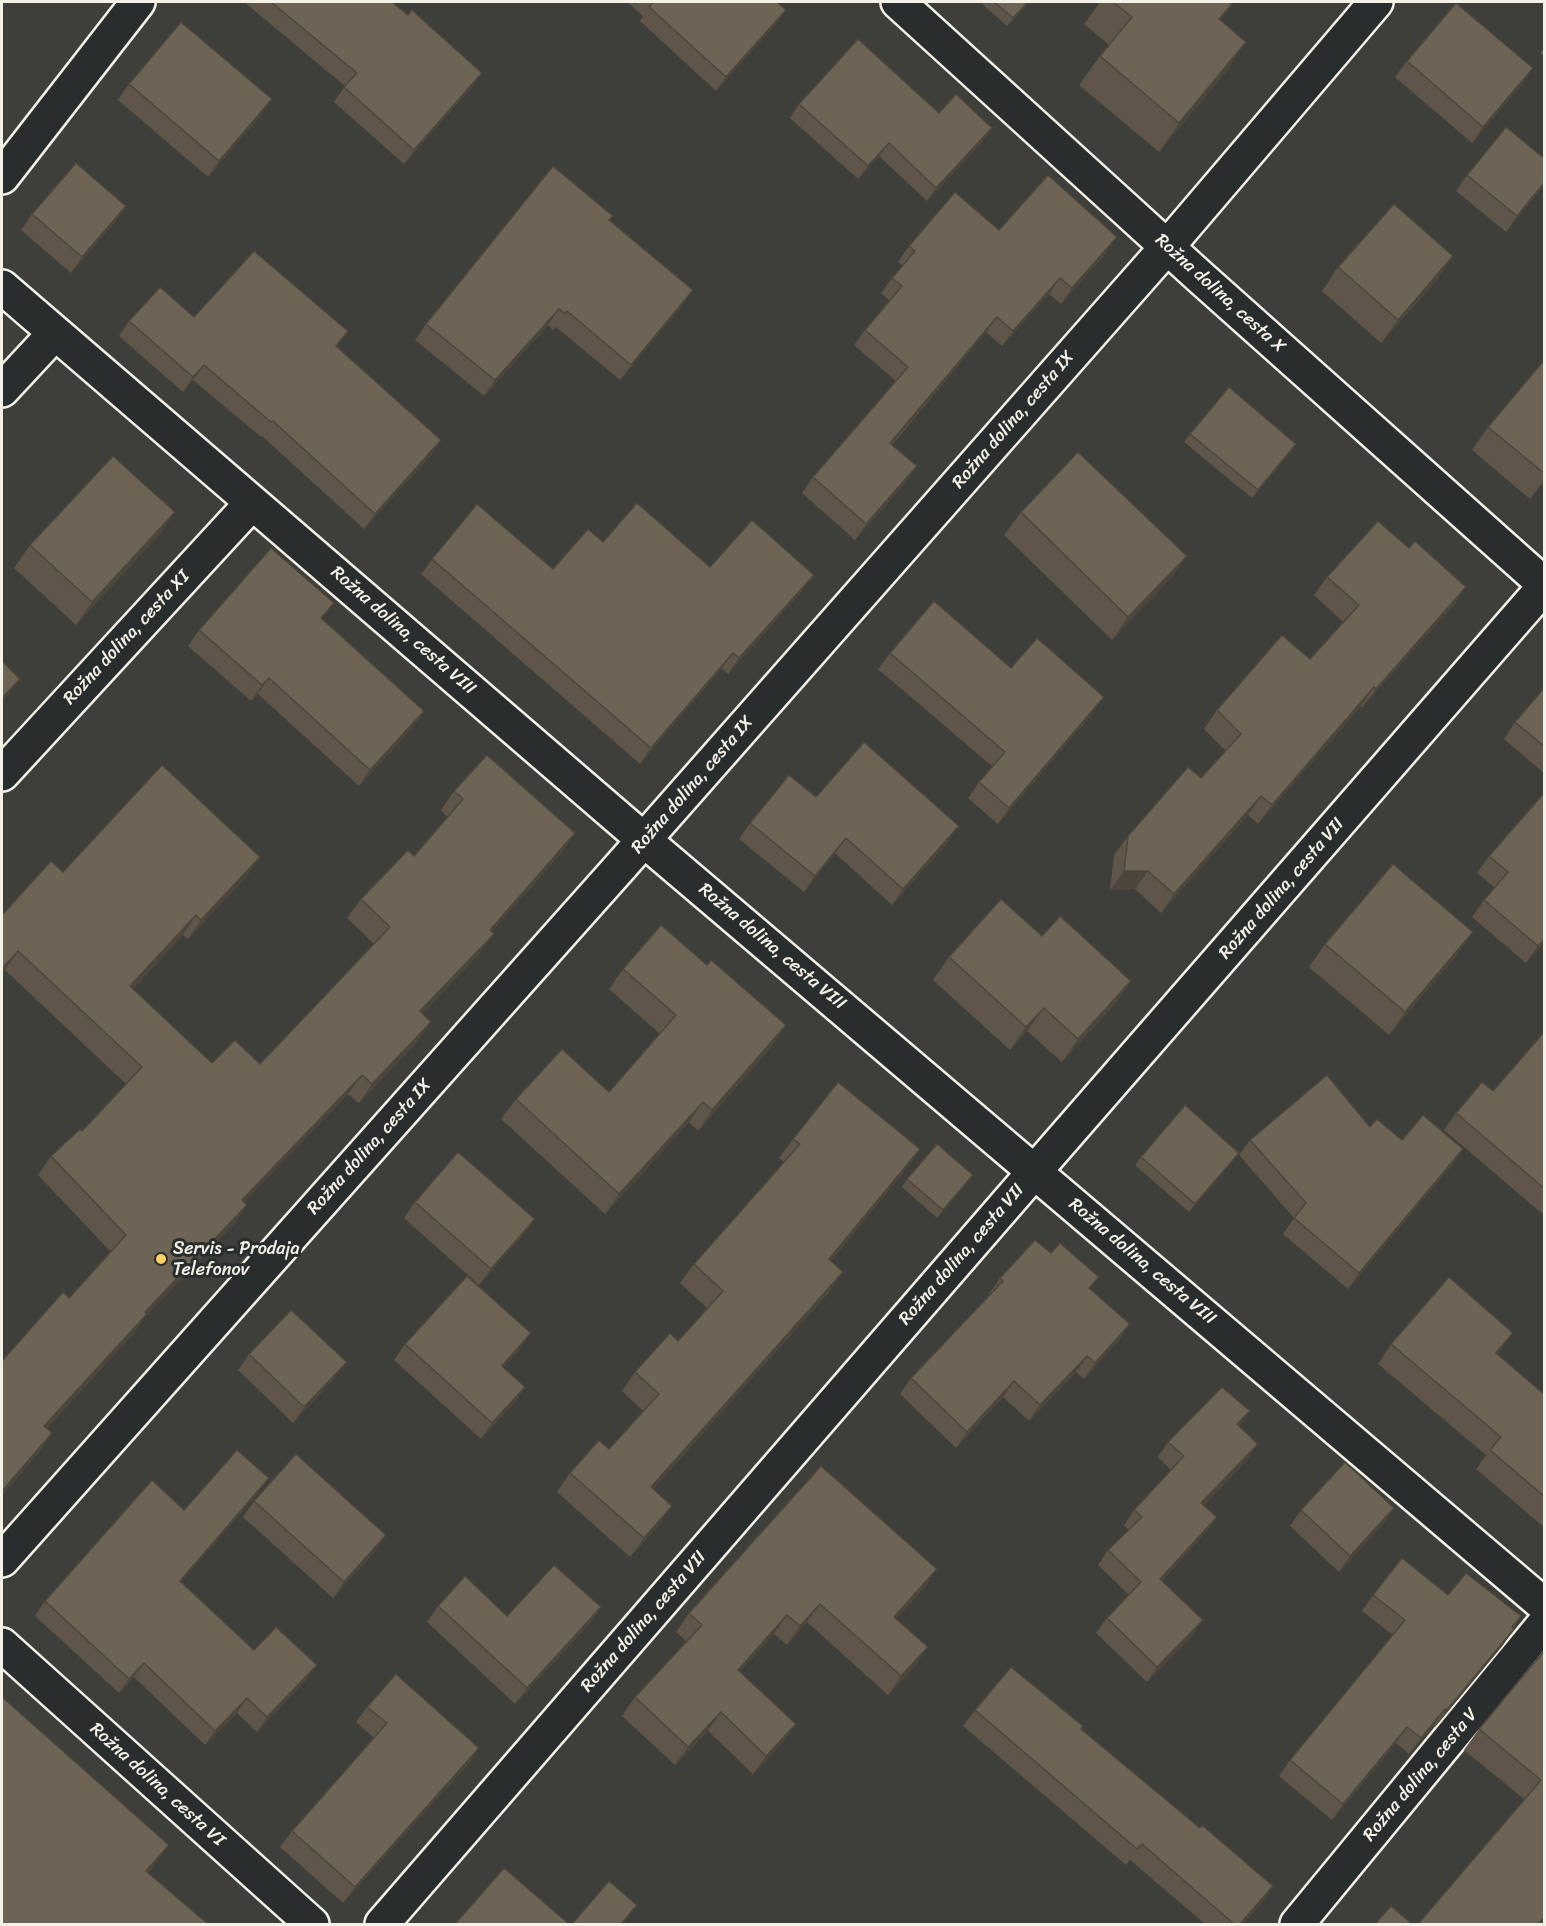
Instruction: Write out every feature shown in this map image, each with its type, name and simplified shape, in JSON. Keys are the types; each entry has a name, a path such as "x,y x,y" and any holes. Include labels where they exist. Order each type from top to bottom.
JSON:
{"street":[{"path":"2,177 138,2"},
{"name":"Rožna dolina, cesta X","path":"898,2 1545,586"},
{"name":"Rožna dolina, cesta IX","path":"2,1560 644,840 1167,247 1376,2"},
{"name":"Rožna dolina, cesta VIII","path":"2,287 644,840 1545,1605"},
{"path":"2,390 55,333"},
{"name":"Rožna dolina, cesta XI","path":"2,774 252,502"},
{"name":"Rožna dolina, cesta VII","path":"382,1924 1545,586"},
{"name":"Rožna dolina, cesta V","path":"1297,1924 1545,1624"},
{"name":"Rožna dolina, cesta VI","path":"2,1645 312,1924"}],"building":[{"path":"271,2 392,2 408,15 412,10 482,73 414,150 344,87 357,73"},
{"path":"653,2 777,2 786,10 726,77 649,7"},
{"path":"994,2 1028,2 1013,18"},
{"path":"1113,2 1229,2 1232,4 1219,19 1246,42 1179,123 1100,56 1132,17"},
{"path":"1456,3 1533,68 1483,127 1407,61"},
{"path":"181,22 272,99 219,161 129,84"},
{"path":"858,39 939,113 956,94 992,128 936,188 889,143 868,166 799,104"},
{"path":"1506,127 1545,159 1545,182 1517,216 1467,175"},
{"path":"76,163 126,206 82,257 32,214"},
{"path":"553,166 613,216 609,220 693,290 631,365 567,311 565,314 559,309 495,380 426,324"},
{"path":"1048,175 1117,237 1072,288 1060,278 1013,331 997,317 890,443 917,466 866,524 813,477 908,367 865,330 902,286 892,278 915,251 909,246 955,192 999,230"},
{"path":"1394,204 1453,256 1398,320 1338,267"},
{"path":"254,251 348,331 336,346 441,440 375,514 273,421 271,422 204,365 193,377 129,321 160,287 194,317"},
{"path":"1545,359 1545,474 1488,427"},
{"path":"1229,387 1296,444 1258,490 1190,434"},
{"path":"1078,452 1187,556 1128,617 1021,512"},
{"path":"113,456 175,512 92,602 30,545"},
{"path":"637,503 710,567 752,520 814,575 739,658 733,653 651,748 432,559 477,504 553,569 588,529 603,542"},
{"path":"1378,521 1409,548 1415,541 1466,587 1376,689 1374,687 1272,805 1261,796 1174,894 1148,871 1124,871 1128,836 1188,767 1201,778 1241,734 1217,710 1282,635 1310,659 1359,605 1327,577"},
{"path":"271,548 334,603 321,618 424,711 370,770 269,678 262,685 199,630"},
{"path":"934,601 1011,668 1037,638 1104,697 1009,808 979,782 1005,752 890,653"},
{"path":"2,661 20,679 2,698"},
{"path":"1545,687 1545,747 1515,722"},
{"path":"864,742 959,826 903,889 846,838 815,876 750,823 789,775 816,797"},
{"path":"487,755 575,833 490,930 494,934 420,1011 431,1022 372,1084 362,1075 242,1200 247,1205 145,1312 147,1314 44,1426 52,1433 2,1491 2,1361 63,1292 69,1298 126,1235 51,1156 80,1129 82,1131 142,1067 18,951 2,969 2,915 51,861 63,872 162,765 260,857 201,920 196,915 130,986 212,1063 235,1040 260,1064 390,927 361,899 408,850 414,856 463,799 454,791"},
{"path":"1545,792 1545,939 1538,946 1484,900 1508,872 1489,856"},
{"path":"1393,864 1473,932 1405,1012 1325,944"},
{"path":"1001,899 1042,936 1060,916 1131,981 1078,1039 1044,1008 1026,1027 949,957"},
{"path":"661,925 707,965 711,960 786,1025 712,1110 703,1102 619,1194 516,1099 562,1049 609,1092 676,1015 623,969"},
{"path":"1545,1031 1545,1189 1456,1113 1482,1082 1493,1091"},
{"path":"1327,1075 1370,1127 1377,1119 1402,1140 1423,1115 1463,1149 1359,1273 1294,1218 1306,1203 1250,1140"},
{"path":"838,1082 920,1149 829,1259 843,1272 651,1487 672,1506 644,1538 570,1473 599,1440 609,1449 659,1394 635,1372 670,1333 678,1341 723,1291 694,1264 800,1144 793,1139"},
{"path":"1185,1105 1239,1153 1195,1204 1141,1157"},
{"path":"937,1144 973,1175 943,1210 907,1179"},
{"path":"458,1152 535,1219 491,1269 415,1202"},
{"path":"1035,1240 1051,1253 1060,1243 1099,1277 1089,1288 1130,1324 1095,1363 1087,1356 1040,1405 1014,1381 967,1432 911,1378 1003,1281 1000,1278"},
{"path":"467,1276 531,1333 502,1366 525,1387 492,1423 405,1344"},
{"path":"1449,1277 1513,1333 1496,1353 1545,1395 1545,1497 1490,1450 1501,1437 1391,1344"},
{"path":"291,1310 347,1362 304,1407 249,1354"},
{"path":"1222,1387 1250,1411 1237,1424 1258,1444 1201,1503 1217,1517 1160,1579 1203,1620 1157,1667 1107,1618 1141,1582 1108,1550 1142,1517 1134,1510 1184,1456 1168,1442"},
{"path":"237,1450 269,1478 180,1581 254,1650 276,1627 317,1665 267,1717 247,1698 215,1731 144,1663 129,1679 45,1601 152,1480 184,1510"},
{"path":"296,1454 386,1535 344,1582 254,1501"},
{"path":"1345,1462 1394,1508 1350,1556 1301,1510"},
{"path":"821,1466 937,1569 894,1617 928,1647 901,1676 820,1604 800,1626 787,1615 738,1670 796,1724 766,1756 721,1712 688,1747 635,1697 702,1625 689,1613"},
{"path":"1402,1558 1448,1595 1466,1573 1521,1616 1512,1627 1514,1629 1421,1738 1407,1727 1343,1804 1290,1760 1405,1620 1373,1595"},
{"path":"554,1565 601,1607 527,1688 438,1606 465,1576 507,1616"},
{"path":"1545,1650 1545,1917 1538,1924 1418,1924 1541,1780 1479,1729"},
{"path":"1011,1667 1083,1726 1081,1729 1200,1828 1202,1825 1273,1886 1240,1924 1234,1924 1142,1844 1137,1849 975,1710"},
{"path":"396,1674 479,1748 355,1887 292,1831 387,1723 367,1707"},
{"path":"2,1697 169,1845 146,1871 208,1924 2,1924"},
{"path":"504,1868 569,1924 455,1924"},
{"path":"609,1881 637,1905 621,1924 572,1924"},
{"path":"1391,1906 1412,1924 1375,1924"}],"place":[{"name":"Servis - Prodaja Telefonov","path":"161,1259"}]}
